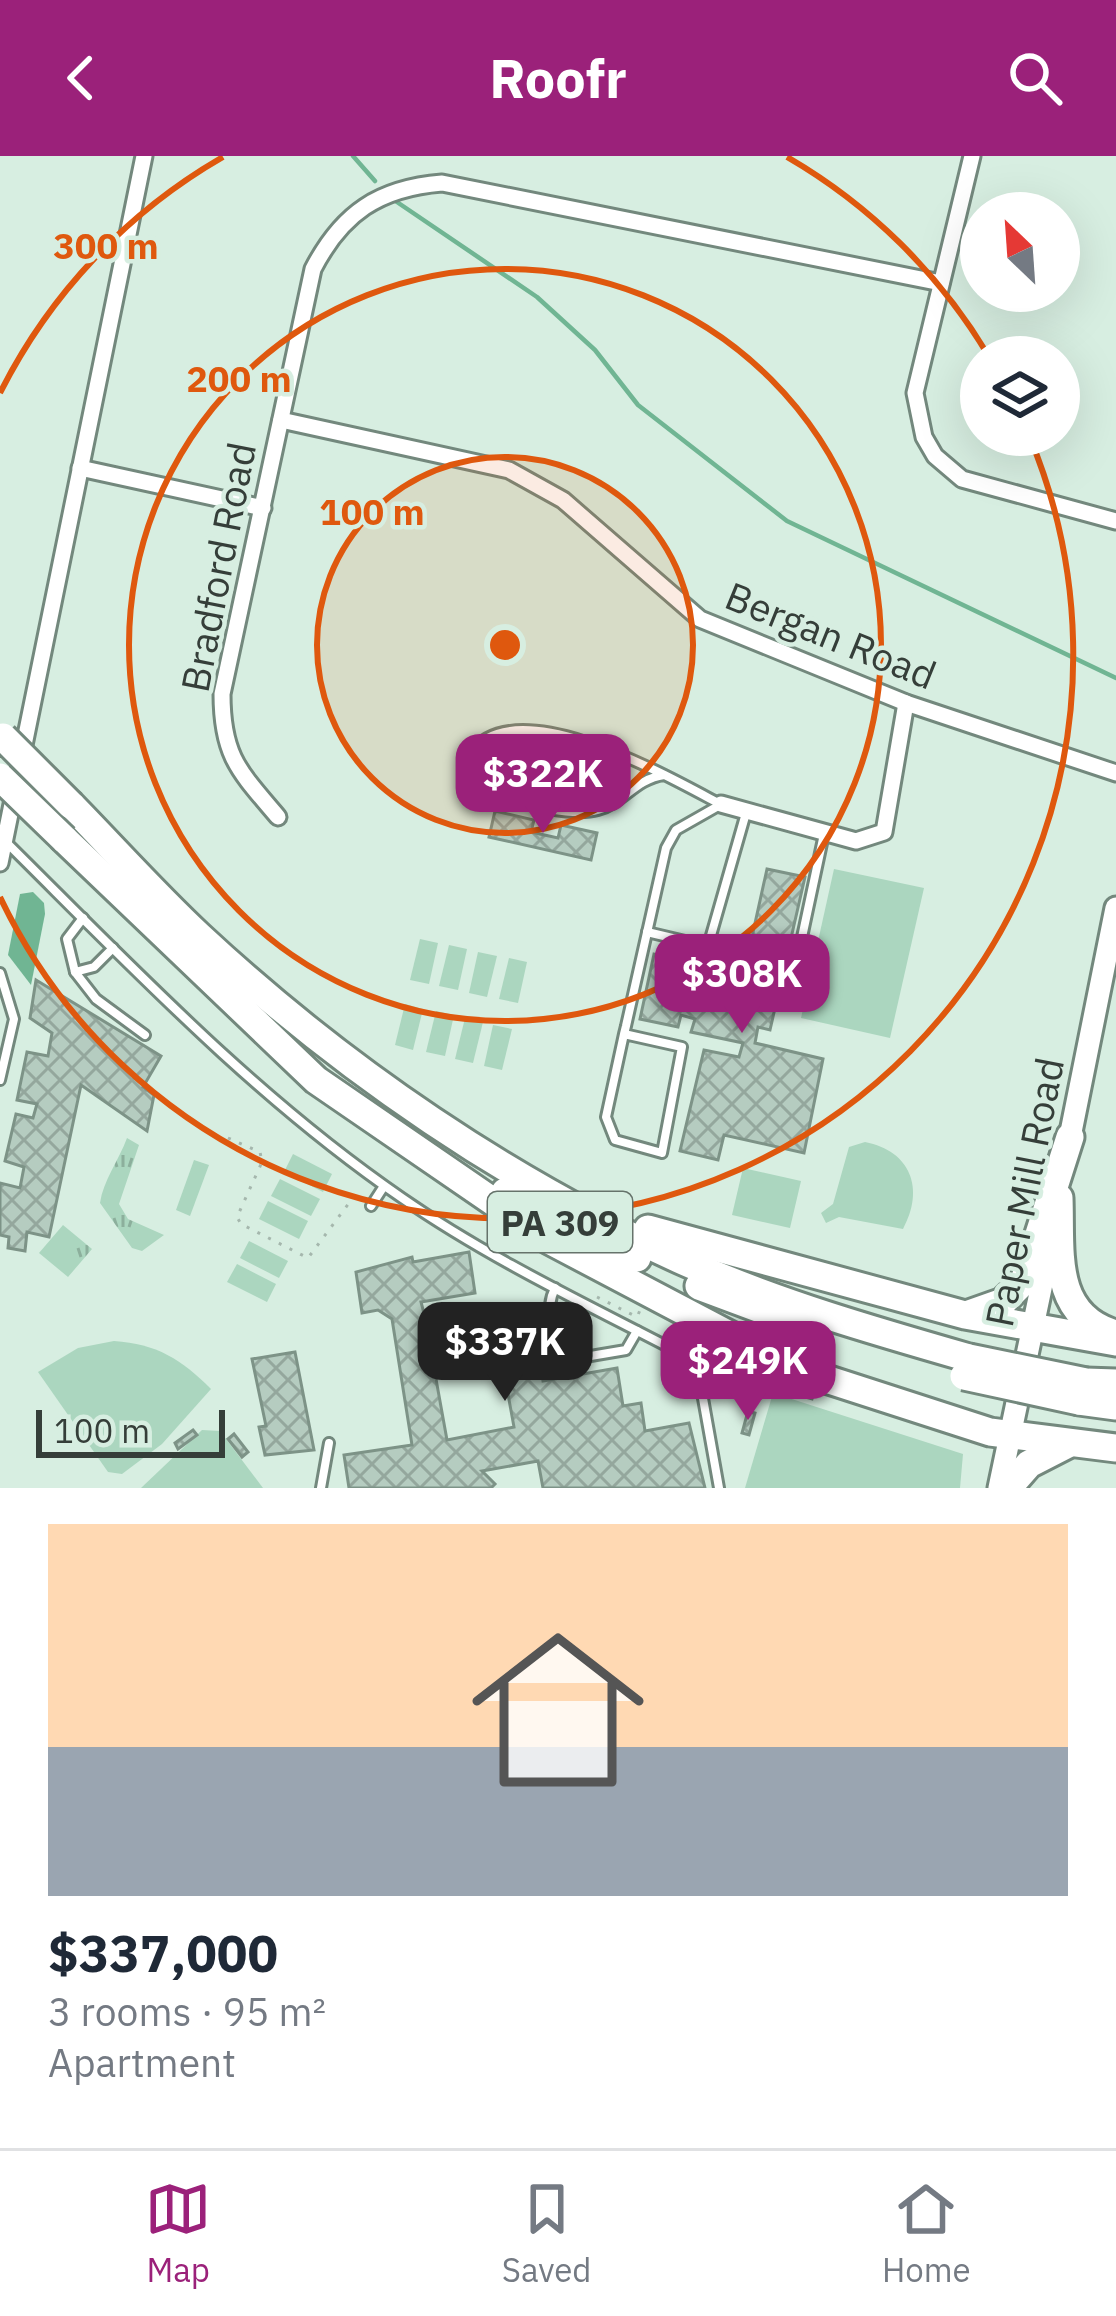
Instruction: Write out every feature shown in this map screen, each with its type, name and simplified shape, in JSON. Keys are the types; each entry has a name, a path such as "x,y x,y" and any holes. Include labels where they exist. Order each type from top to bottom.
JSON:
{"highway":[{"name":"PA 309","path":"2,735 200,937 341,1055 445,1128 581,1209 695,1267 966,1367"},
{"name":"PA 309","path":"0,777 205,976 326,1076 423,1146 535,1210 747,1307 966,1367 1082,1392 1116,1406"},
{"path":"205,976 316,1080 394,1138 621,1282 792,1368 1011,1437 1116,1448"},
{"path":"964,1315 1004,1302 1024,1281 1070,1137"},
{"path":"1059,1198 1062,1280 1070,1301 1092,1325 1116,1338"},
{"path":"581,1209 757,1262 964,1315 1116,1338"},
{"name":"PA 309","path":"1082,1392 1116,1383"},
{"path":"1008,1488 1029,1464 1066,1445"}],"main road":[{"name":"Paper Mill Road","path":"999,1488 1116,908"}],"street":[{"path":"0,863 144,156"},
{"path":"972,156 915,393 916,415 935,456 962,478 1116,521"},
{"name":"Bradford Road","path":"278,817 234,765 222,738 222,694 313,269 326,244 361,206 409,185 442,183 941,283"},
{"name":"Bergan Road","path":"281,420 509,470 562,500 700,619 906,703 1116,773"},
{"path":"80,469 263,508"},
{"path":"721,804 856,841 884,832 906,703"}],"lane":[{"path":"664,775 637,782 598,810 556,810 486,790 469,767 475,746 490,735 513,731 560,735 607,748 664,775 721,804"},
{"path":"624,1034 682,1047 662,1154 615,1140 608,1131 607,1112 624,1034 666,848 676,830 721,804"},
{"path":"647,932 698,944 710,938 746,812"},
{"path":"788,1003 825,833"},
{"path":"4,840 303,1124 384,1186 555,1288 682,1354 699,1376 719,1488"},
{"path":"83,918 68,939 75,972 96,1000 145,1035"},
{"path":"75,972 94,967 113,948"},
{"path":"0,973 13,1001 14,1018 0,1080"},
{"path":"371,1206 384,1186"},
{"path":"555,1288 548,1302 556,1349 567,1360 626,1350 638,1331"},
{"path":"321,1488 329,1443"}],"path":[{"path":"228,1138 260,1152 262,1162 237,1217 241,1224 308,1258 355,1195"},
{"path":"597,1297 637,1317 642,1306 631,1300"}],"green space":[{"path":"834,869 924,888 890,1038 801,1018"},
{"path":"420,939 438,943 429,984 410,980"},
{"path":"449,945 467,949 458,990 439,986"},
{"path":"478,952 497,956 487,997 469,993"},
{"path":"509,958 527,962 518,1003 499,999"},
{"path":"405,1004 423,1009 413,1050 395,1045"},
{"path":"436,1011 454,1015 445,1056 426,1052"},
{"path":"465,1018 483,1022 473,1063 455,1059"},
{"path":"493,1025 512,1029 502,1070 484,1066"},
{"path":"127,1138 139,1145 119,1204 128,1219 164,1235 142,1251 132,1248 100,1203"},
{"path":"865,1142 893,1154 909,1174 913,1200 903,1229 839,1217 826,1223 821,1213 833,1204 849,1147"},
{"path":"293,1154 332,1174 323,1192 284,1172"},
{"path":"194,1160 209,1165 190,1216 176,1210"},
{"path":"743,1168 801,1181 790,1228 732,1215"},
{"path":"280,1179 320,1199 311,1216 271,1196"},
{"path":"268,1201 308,1221 299,1239 259,1219"},
{"path":"63,1225 92,1249 68,1277 39,1253"},
{"path":"249,1241 288,1261 279,1278 240,1258"},
{"path":"237,1264 276,1284 267,1302 227,1282"},
{"path":"114,1341 167,1355 211,1389 162,1444 122,1474 108,1472 38,1372 78,1348"},
{"path":"773,1393 963,1454 960,1488 745,1488"},
{"path":"202,1430 220,1431 263,1488 141,1488"}],"shaded area":[{"path":"33,892 44,903 45,914 31,985 8,955 20,894"}],"building":[{"path":"495,811 534,820 531,832 558,838 561,825 597,833 591,860 489,837"},
{"path":"767,869 805,877 770,1030 758,1027 755,1043 823,1059 804,1153 724,1135 718,1160 680,1151 704,1050 739,1057 743,1043 691,1032 695,1019 681,1015 678,1027 640,1019 654,954 690,964 692,959 702,960 698,978 705,980 708,967 744,973"},
{"path":"36,980 161,1056 143,1087 154,1095 147,1131 81,1085 49,1237 27,1232 25,1251 8,1248 9,1237 0,1235 0,1183 20,1188 24,1167 5,1161 16,1114 33,1118 37,1104 17,1100 27,1052 48,1056 52,1033 30,1018"},
{"path":"469,1252 475,1293 421,1302 433,1348 505,1336 502,1320 532,1315 543,1381 617,1368 623,1406 641,1403 645,1431 689,1423 705,1488 543,1488 538,1461 482,1471 495,1484 491,1488 349,1488 344,1455 412,1445 392,1319 378,1310 362,1313 356,1272 412,1257 413,1262","holes":["501,1356 514,1427 447,1440 434,1368"]},
{"path":"295,1352 314,1450 265,1455 259,1427 266,1426 252,1359"},
{"path":"770,1382 774,1391 761,1398 756,1389"},
{"path":"793,1386 814,1392 812,1399 791,1393"},
{"path":"748,1411 755,1413 749,1435 742,1433"},
{"path":"193,1430 197,1435 178,1449 175,1443"},
{"path":"234,1434 248,1452 242,1457 228,1439"}],"waterway":[{"path":"353,156 375,181"},
{"path":"394,200 537,297 595,350 638,405 787,521 1116,678"}]}
